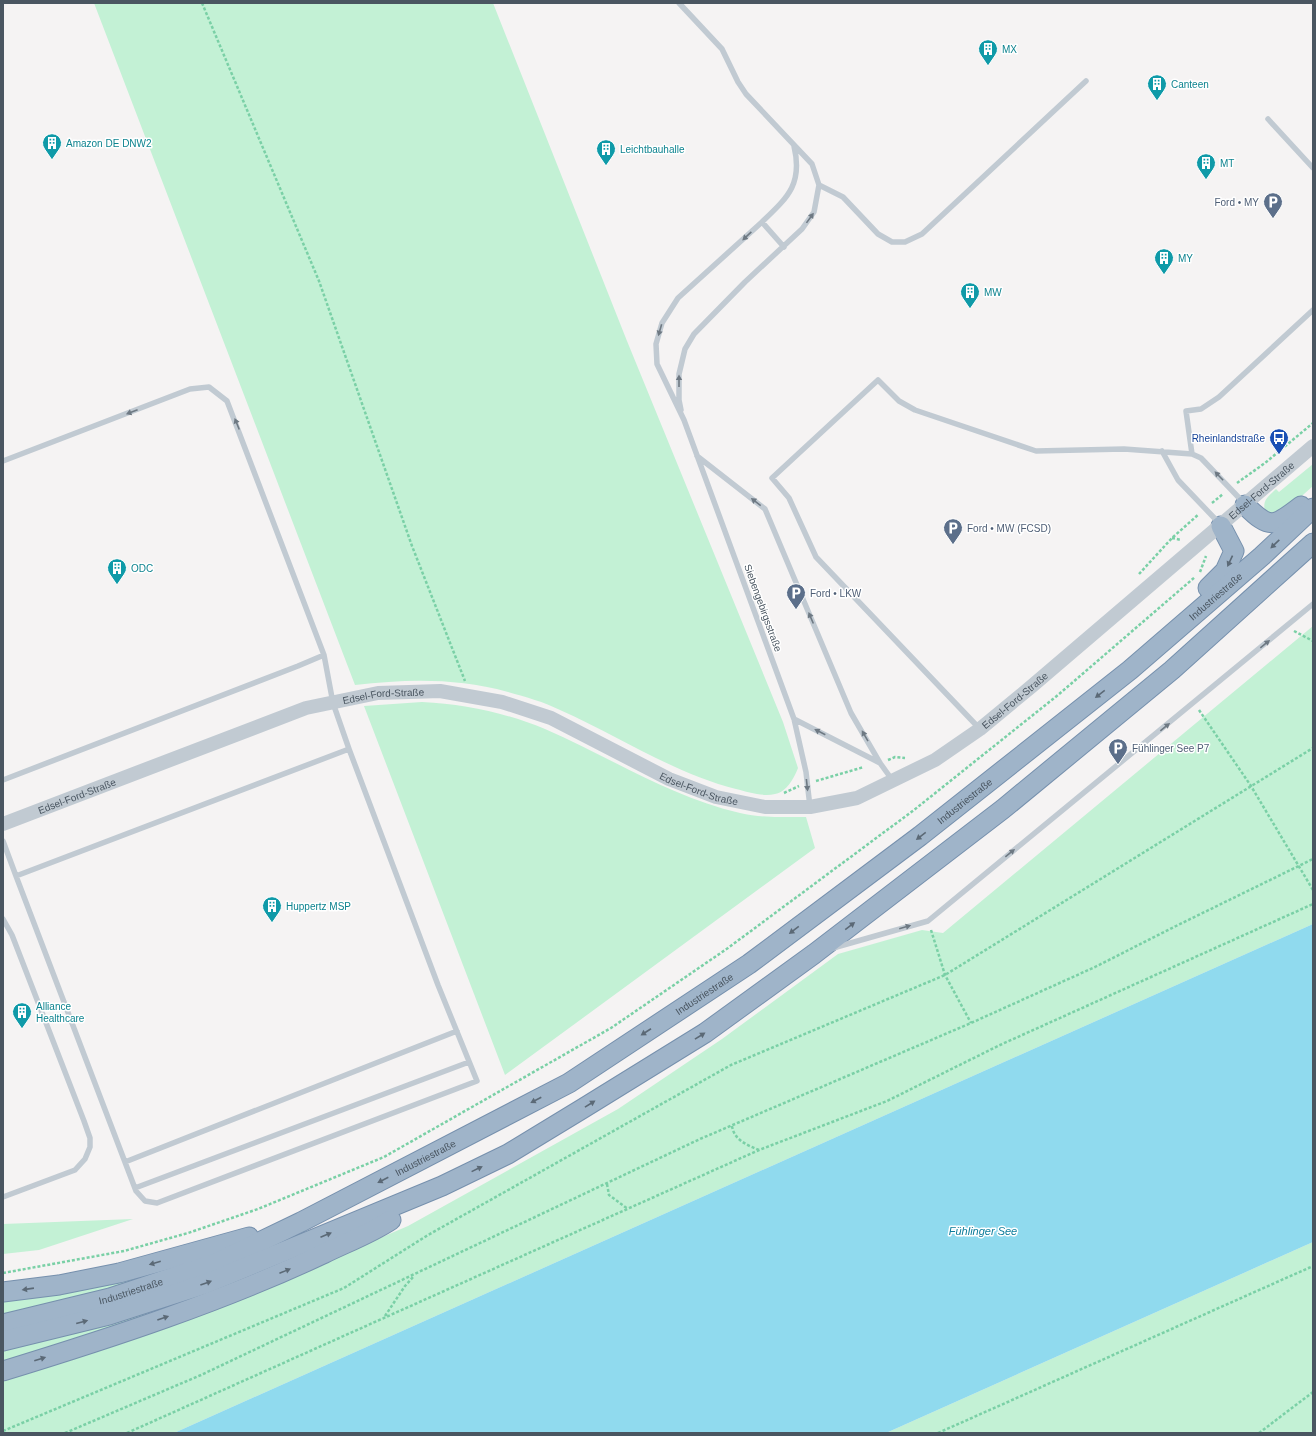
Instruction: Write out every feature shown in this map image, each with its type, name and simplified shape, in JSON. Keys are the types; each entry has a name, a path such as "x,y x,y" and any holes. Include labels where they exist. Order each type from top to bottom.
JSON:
{"highway":[{"path":"1245,505 1259,519 1270,524 1283,520 1313,497"},
{"name":"Industriestraße","path":"3,1324 110,1298 216,1263 300,1222 570,1083 749,964 920,836 1130,670 1262,556 1313,508"},
{"path":"1130,670 1225,571 1234,551 1221,526"},
{"name":"Industriestraße","path":"3,1342 109,1315 205,1284 442,1186 508,1154 691,1042 814,954 1003,808 1160,680 1313,543"},
{"path":"3,1371 59,1354 189,1309 288,1270 388,1222 442,1186"},
{"path":"3,1292 59,1285 119,1273 300,1222"}],"street":[{"name":"Edsel-Ford-Straße","path":"3,824 306,708 378,693 440,691 502,702 551,718 670,779 716,797 765,807 810,806 857,798 935,760 980,729 1221,526 1313,446"}],"lane":[{"path":"679,3 722,49 738,82 746,94 812,164 819,185 814,212 802,230 710,317 694,334 688,344 679,374 679,400 684,420"},
{"path":"819,185 843,197 878,234 892,242 905,242 922,234 1086,82"},
{"path":"1268,119 1313,168"},
{"path":"684,420 657,364 656,344 662,323 678,298 784,201 794,185 797,174 798,161 794,146"},
{"path":"762,222 784,247"},
{"path":"1192,454 1186,411 1201,409 1219,397 1313,310"},
{"path":"980,729 816,557 789,498 772,478 878,380 899,400 915,410 1036,451 1124,448 1192,454 1201,458 1245,505"},
{"path":"3,461 190,389 209,386 227,401 324,654 333,702 349,749 477,1081 157,1203 145,1201 135,1188 3,841"},
{"name":"Siebengebirgsstraße","path":"684,420 794,719 806,772 806,784 810,806"},
{"path":"1162,451 1178,480 1221,526"},
{"path":"697,455 765,509 851,713 880,763 893,781"},
{"path":"814,954 928,921 1313,604"},
{"path":"3,780 291,669 324,654"},
{"path":"794,719 880,763"},
{"path":"16,876 349,749"},
{"path":"3,919 12,934 84,1121 90,1138 90,1146 85,1159 75,1170 3,1197"},
{"path":"125,1162 457,1031"},
{"path":"135,1188 469,1062"}],"path":[{"path":"202,3 319,281 412,546 467,686"},
{"path":"1135,580 1172,538 1230,488 1265,463 1313,423"},
{"path":"3,1273 124,1251 188,1233 258,1209 384,1157 611,1028 728,948 901,820 1058,695 1200,572 1207,553 1198,545"},
{"path":"1286,627 1313,641"},
{"path":"1193,704 1252,786 1298,867 1313,890"},
{"path":"3,1431 344,1288 428,1235 731,1065 945,975 1313,748"},
{"path":"779,796 788,789 880,763 895,757 907,759"},
{"path":"65,1433 201,1375 732,1126 971,1023 1094,967 1313,859"},
{"path":"127,1433 759,1150 887,1101 1000,1045 1313,904"},
{"path":"928,921 945,975 971,1023"},
{"path":"732,1126 733,1133 736,1137 759,1150"},
{"path":"607,1184 610,1195 628,1209"},
{"path":"938,1433 1313,1266"},
{"path":"385,1317 394,1306 405,1286 416,1274"},
{"path":"1259,1433 1313,1392"}],"green space":[{"path":"94,3 493,3 627,341 783,722 798,768 786,788 779,793 761,795 713,782 668,764 554,707 489,687 432,681 355,685"},
{"path":"1313,464 1313,486 1286,510 1275,516 1265,511 1265,501 1276,489 1279,492"},
{"path":"1313,626 1313,924 174,1433 3,1433 3,1377 235,1300 408,1226 618,1109 722,1039 838,954 922,930 943,933"},
{"path":"422,702 470,707 530,723 569,740 665,787 714,806 756,816 806,817 815,848 505,1075 364,706"},
{"path":"133,1219 39,1250 3,1254 3,1224"},
{"path":"1313,1242 1313,1433 886,1433"},
{"path":"184,1263 132,1284 3,1318 3,1298"},
{"path":"217,1286 217,1292 3,1363 3,1348"}],"water":[{"name":"Fühlinger See","path":"1313,924 1313,1242 886,1433 174,1433"}],"place":[{"name":"MX","path":"988,66"},
{"name":"Canteen","path":"1157,101"},
{"name":"Amazon DE DNW2","path":"52,160"},
{"name":"Leichtbauhalle","path":"606,166"},
{"name":"MT","path":"1206,180"},
{"name":"Ford • MY","path":"1273,219"},
{"name":"MY","path":"1164,275"},
{"name":"MW","path":"970,309"},
{"name":"Rheinlandstraße","path":"1279,455"},
{"name":"Ford • MW (FCSD)","path":"953,545"},
{"name":"ODC","path":"117,585"},
{"name":"Ford • LKW","path":"796,610"},
{"name":"Fühlinger See P7","path":"1118,765"},
{"name":"Huppertz MSP","path":"272,923"},
{"name":"Alliance Healthcare","path":"22,1029"}]}
